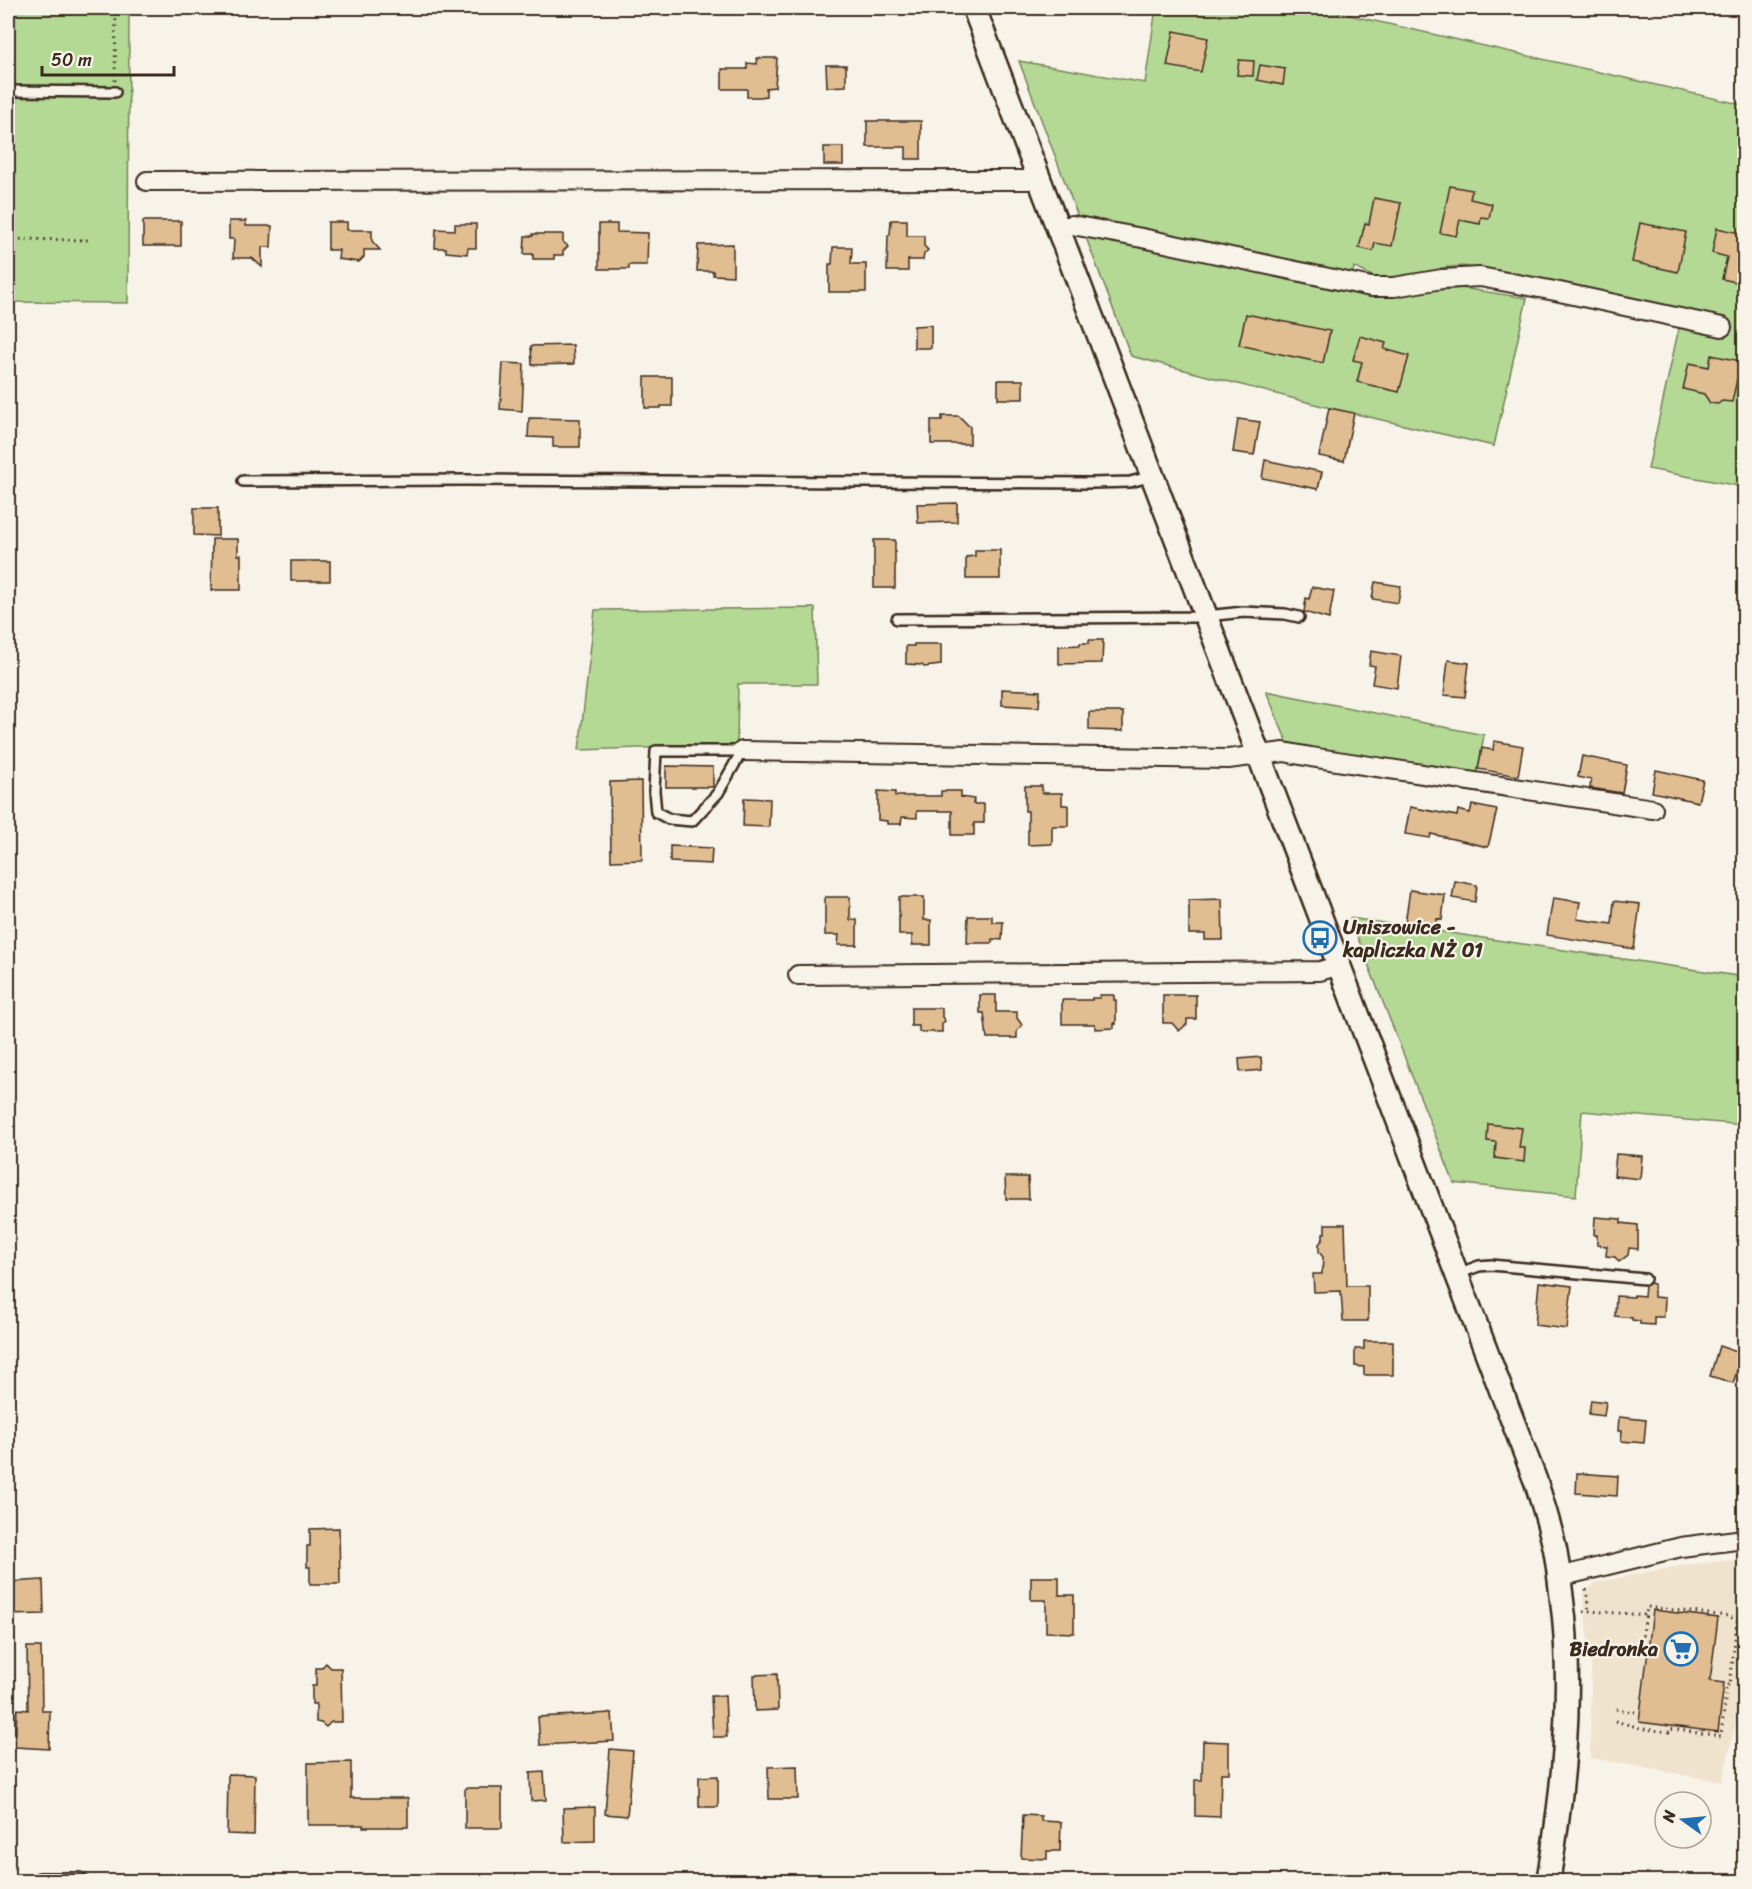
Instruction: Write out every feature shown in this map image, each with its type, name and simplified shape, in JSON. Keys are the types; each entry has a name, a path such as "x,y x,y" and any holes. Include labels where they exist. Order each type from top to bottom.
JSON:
{"street":[{"path":"974,8 1536,1482 1551,1534 1559,1577 1568,1685 1566,1741 1548,1881"},
{"path":"147,181 1029,180 1039,178"},
{"path":"1058,228 1072,225 1142,238 1371,287 1480,277 1722,327"},
{"path":"742,751 1228,759 1274,752 1293,752 1311,757 1653,809"},
{"path":"798,975 1320,971 1340,965"},
{"path":"1559,1577 1681,1547 1744,1539"},
{"path":"40,1881 78,1881"}],"lane":[{"path":"8,91 115,92"},
{"path":"243,482 477,480 1092,483 1130,482 1153,476"},
{"path":"897,619 1207,617 1244,612 1299,617"},
{"path":"656,751 742,751 718,793 692,820 669,819 656,812 654,791 656,751"},
{"path":"1457,1274 1479,1266 1491,1265 1646,1279"}],"path":[{"path":"115,92 116,8"},
{"path":"8,239 88,240"},
{"path":"1584,1571 1588,1611"},
{"path":"1615,1721 1644,1729 1669,1732 1670,1729 1721,1736 1726,1685 1730,1685 1737,1621 1728,1616 1647,1607 1642,1640"},
{"path":"1563,1616 1588,1611 1646,1615"},
{"path":"1616,1709 1635,1712"}],"shaded area":[{"name":"Biedronka","path":"1744,1559 1744,1689 1722,1782 1590,1758 1591,1664 1583,1593 1597,1582 1683,1565"}],"green space":[{"path":"8,8 129,8 128,303 8,302"},
{"path":"1156,8 1298,10 1318,8 1744,105 1744,487 1648,469 1683,309 1463,266 1441,268 1442,279 1394,287 1354,267 1350,287 1394,294 1461,288 1527,298 1494,446 1322,406 1131,356 1019,61 1145,83"},
{"path":"815,608 817,684 738,684 737,745 579,750 595,610"},
{"path":"1266,691 1484,735 1473,785 1292,754"},
{"path":"1350,918 1744,977 1744,1125 1582,1111 1576,1196 1454,1183"}],"building":[{"path":"1174,31 1208,38 1201,72 1167,66"},
{"path":"757,58 777,58 775,87 766,88 766,96 747,97 747,89 722,89 722,69 747,69 747,63 757,64"},
{"path":"1239,60 1254,61 1253,76 1237,75"},
{"path":"826,65 846,65 846,86 827,87"},
{"path":"1260,65 1285,69 1283,85 1257,80"},
{"path":"867,121 921,121 921,159 906,159 906,147 867,147"},
{"path":"824,147 843,147 843,165 824,165"},
{"path":"1450,186 1472,190 1470,199 1492,204 1489,218 1481,217 1480,224 1460,220 1456,236 1440,233"},
{"path":"1374,198 1401,203 1392,246 1375,243 1373,251 1359,248 1365,223 1369,224"},
{"path":"891,220 907,220 907,236 924,236 924,246 928,250 923,260 908,260 908,271 887,271 888,235 890,235"},
{"path":"143,221 181,221 181,246 143,246"},
{"path":"229,221 246,221 246,226 272,226 271,247 262,247 262,267 252,258 233,258 234,239 229,239"},
{"path":"328,222 347,222 347,230 372,230 372,241 380,250 364,250 364,257 359,262 338,259 339,250 328,250"},
{"path":"1640,223 1686,232 1678,272 1632,262"},
{"path":"455,224 476,224 476,248 468,248 467,254 446,252 446,248 435,248 436,229 455,230"},
{"path":"599,224 617,224 617,232 648,233 647,265 629,265 629,269 599,269"},
{"path":"1717,228 1744,234 1744,284 1722,279 1727,257 1712,253"},
{"path":"533,234 563,234 563,242 568,246 563,251 563,255 554,255 554,259 533,259 533,254 524,254 525,236 533,236"},
{"path":"733,244 733,276 713,275 713,271 697,271 698,245"},
{"path":"833,247 852,247 851,264 866,264 866,292 829,292 829,264 832,264"},
{"path":"1246,314 1330,331 1323,363 1239,345"},
{"path":"931,325 931,348 914,348 914,326"},
{"path":"1360,336 1386,343 1384,349 1409,356 1399,392 1357,382 1362,362 1353,360"},
{"path":"573,345 574,364 532,365 531,346"},
{"path":"1711,355 1741,361 1732,402 1710,403 1704,394 1683,389 1689,363 1709,367"},
{"path":"503,363 524,364 522,411 500,409"},
{"path":"645,377 672,377 672,406 645,408"},
{"path":"998,380 1023,380 1023,399 998,399"},
{"path":"1329,408 1354,413 1344,461 1319,456"},
{"path":"942,416 959,416 970,427 970,444 931,444 931,420 942,420"},
{"path":"529,418 580,419 580,447 553,447 553,438 528,437"},
{"path":"1238,419 1260,422 1254,455 1233,452"},
{"path":"1265,460 1322,472 1318,489 1262,478"},
{"path":"957,503 957,522 918,523 917,504"},
{"path":"194,508 218,508 218,536 194,535"},
{"path":"212,539 238,539 238,555 241,555 241,590 211,590"},
{"path":"874,540 895,540 895,588 874,588"},
{"path":"975,550 1000,550 1000,579 966,579 966,557 975,556"},
{"path":"291,561 330,561 330,581 291,581"},
{"path":"1375,582 1401,586 1398,603 1372,599"},
{"path":"1312,587 1334,591 1329,619 1304,612 1306,598 1309,599"},
{"path":"1089,640 1103,640 1102,663 1059,664 1059,646 1080,645 1080,643 1089,643"},
{"path":"914,644 941,644 941,665 924,667 906,664 906,646 914,646"},
{"path":"1371,651 1401,656 1397,688 1372,684 1375,666 1369,665"},
{"path":"1448,660 1469,663 1465,697 1444,695"},
{"path":"1002,689 1040,691 1039,707 1002,705"},
{"path":"1089,712 1123,712 1123,731 1089,730"},
{"path":"1494,741 1523,746 1518,776 1478,769 1482,748 1493,750"},
{"path":"1582,756 1627,765 1622,793 1590,788 1591,780 1578,777"},
{"path":"666,766 713,767 713,787 666,787"},
{"path":"1656,770 1703,780 1698,802 1652,792"},
{"path":"641,781 642,860 611,861 610,782"},
{"path":"1025,786 1042,786 1042,793 1062,793 1062,805 1068,805 1068,826 1052,826 1052,844 1028,845"},
{"path":"878,791 895,792 895,796 941,796 941,791 961,791 961,797 974,799 973,804 984,804 984,823 974,823 974,835 952,835 952,811 917,811 917,818 902,817 901,824 887,824 887,821 878,820"},
{"path":"744,798 770,799 769,827 743,826"},
{"path":"1472,805 1497,810 1488,847 1431,834 1430,838 1405,834 1410,807 1457,816 1458,810 1470,813"},
{"path":"670,846 712,848 711,864 670,862"},
{"path":"1455,881 1477,885 1475,902 1452,898"},
{"path":"1410,890 1445,895 1442,920 1437,919 1435,928 1405,924"},
{"path":"825,897 850,897 850,920 857,920 857,945 838,945 839,935 825,935"},
{"path":"899,897 924,897 924,920 931,920 931,945 912,945 912,935 899,935"},
{"path":"1553,898 1580,902 1577,919 1612,924 1614,901 1640,904 1634,949 1547,935"},
{"path":"1222,899 1223,940 1205,940 1205,934 1189,934 1189,900"},
{"path":"968,916 992,916 992,922 1003,922 1002,940 992,939 992,943 967,943"},
{"path":"980,995 996,995 996,1012 1017,1012 1017,1018 1022,1025 1017,1031 1017,1038 987,1038 984,1013 980,1013"},
{"path":"1100,995 1114,995 1116,1024 1114,1023 1114,1028 1095,1029 1095,1024 1062,1024 1062,1000 1092,1000 1092,998 1100,998"},
{"path":"1163,995 1196,995 1196,1019 1187,1019 1187,1024 1179,1031 1172,1023 1163,1023"},
{"path":"911,1008 942,1008 942,1017 945,1021 942,1024 942,1032 919,1032 919,1026 911,1026"},
{"path":"1261,1057 1262,1070 1240,1072 1239,1059"},
{"path":"1488,1124 1522,1128 1519,1148 1525,1148 1524,1162 1495,1158 1496,1142 1487,1141"},
{"path":"1616,1154 1642,1156 1640,1179 1614,1176"},
{"path":"1005,1177 1028,1177 1029,1199 1006,1199"},
{"path":"1595,1217 1621,1219 1621,1223 1638,1225 1638,1249 1629,1248 1628,1255 1619,1262 1615,1257 1606,1256 1607,1246 1597,1245 1597,1235 1594,1235"},
{"path":"1325,1224 1345,1224 1347,1286 1368,1286 1368,1321 1343,1321 1341,1291 1314,1292 1313,1274 1322,1274 1323,1257 1319,1252 1319,1244 1325,1233"},
{"path":"1539,1282 1572,1286 1567,1329 1535,1325"},
{"path":"1650,1283 1654,1284 1654,1297 1665,1298 1664,1317 1654,1317 1654,1325 1640,1324 1640,1321 1632,1320 1632,1318 1615,1316 1616,1296 1644,1296 1645,1286"},
{"path":"1364,1341 1393,1341 1393,1375 1364,1375 1364,1367 1355,1366 1355,1349 1364,1349"},
{"path":"1719,1346 1743,1354 1733,1383 1710,1376"},
{"path":"1591,1400 1606,1402 1604,1416 1589,1414"},
{"path":"1619,1417 1646,1420 1644,1443 1621,1441 1622,1431 1618,1431"},
{"path":"1577,1473 1618,1476 1617,1496 1576,1493"},
{"path":"339,1528 340,1584 310,1584 307,1546 310,1546 310,1529"},
{"path":"1031,1577 1059,1577 1059,1595 1074,1595 1074,1633 1046,1632 1046,1600 1031,1600"},
{"path":"43,1580 44,1614 8,1615 8,1582"},
{"name":"Biedronka","path":"1653,1610 1718,1618 1710,1681 1724,1683 1718,1732 1639,1722"},
{"path":"27,1647 41,1647 42,1711 50,1711 49,1749 15,1747 17,1709 28,1710"},
{"path":"326,1663 331,1668 341,1668 342,1722 331,1722 326,1727 316,1722 316,1704 312,1704 312,1686 316,1686 316,1668 321,1668"},
{"path":"777,1674 778,1710 755,1711 754,1675"},
{"path":"711,1696 725,1696 727,1737 713,1737"},
{"path":"612,1713 614,1741 540,1745 538,1717"},
{"path":"1203,1741 1229,1742 1229,1773 1221,1773 1220,1817 1195,1816 1195,1780 1202,1780"},
{"path":"610,1749 633,1751 627,1816 605,1814"},
{"path":"351,1762 351,1798 408,1798 408,1827 308,1825 308,1763"},
{"path":"797,1766 798,1799 769,1799 768,1767"},
{"path":"544,1772 546,1800 531,1801 530,1773"},
{"path":"228,1774 255,1775 254,1835 227,1834"},
{"path":"718,1776 718,1807 699,1807 699,1777"},
{"path":"465,1788 502,1788 502,1828 465,1828"},
{"path":"595,1807 595,1841 564,1842 563,1808"},
{"path":"1023,1815 1041,1816 1041,1821 1061,1822 1060,1851 1047,1851 1047,1859 1021,1858"}],"place":[{"name":"Uniszowice - kapliczka NŻ 01","path":"1320,938"},
{"name":"Biedronka","path":"1681,1649"}]}
